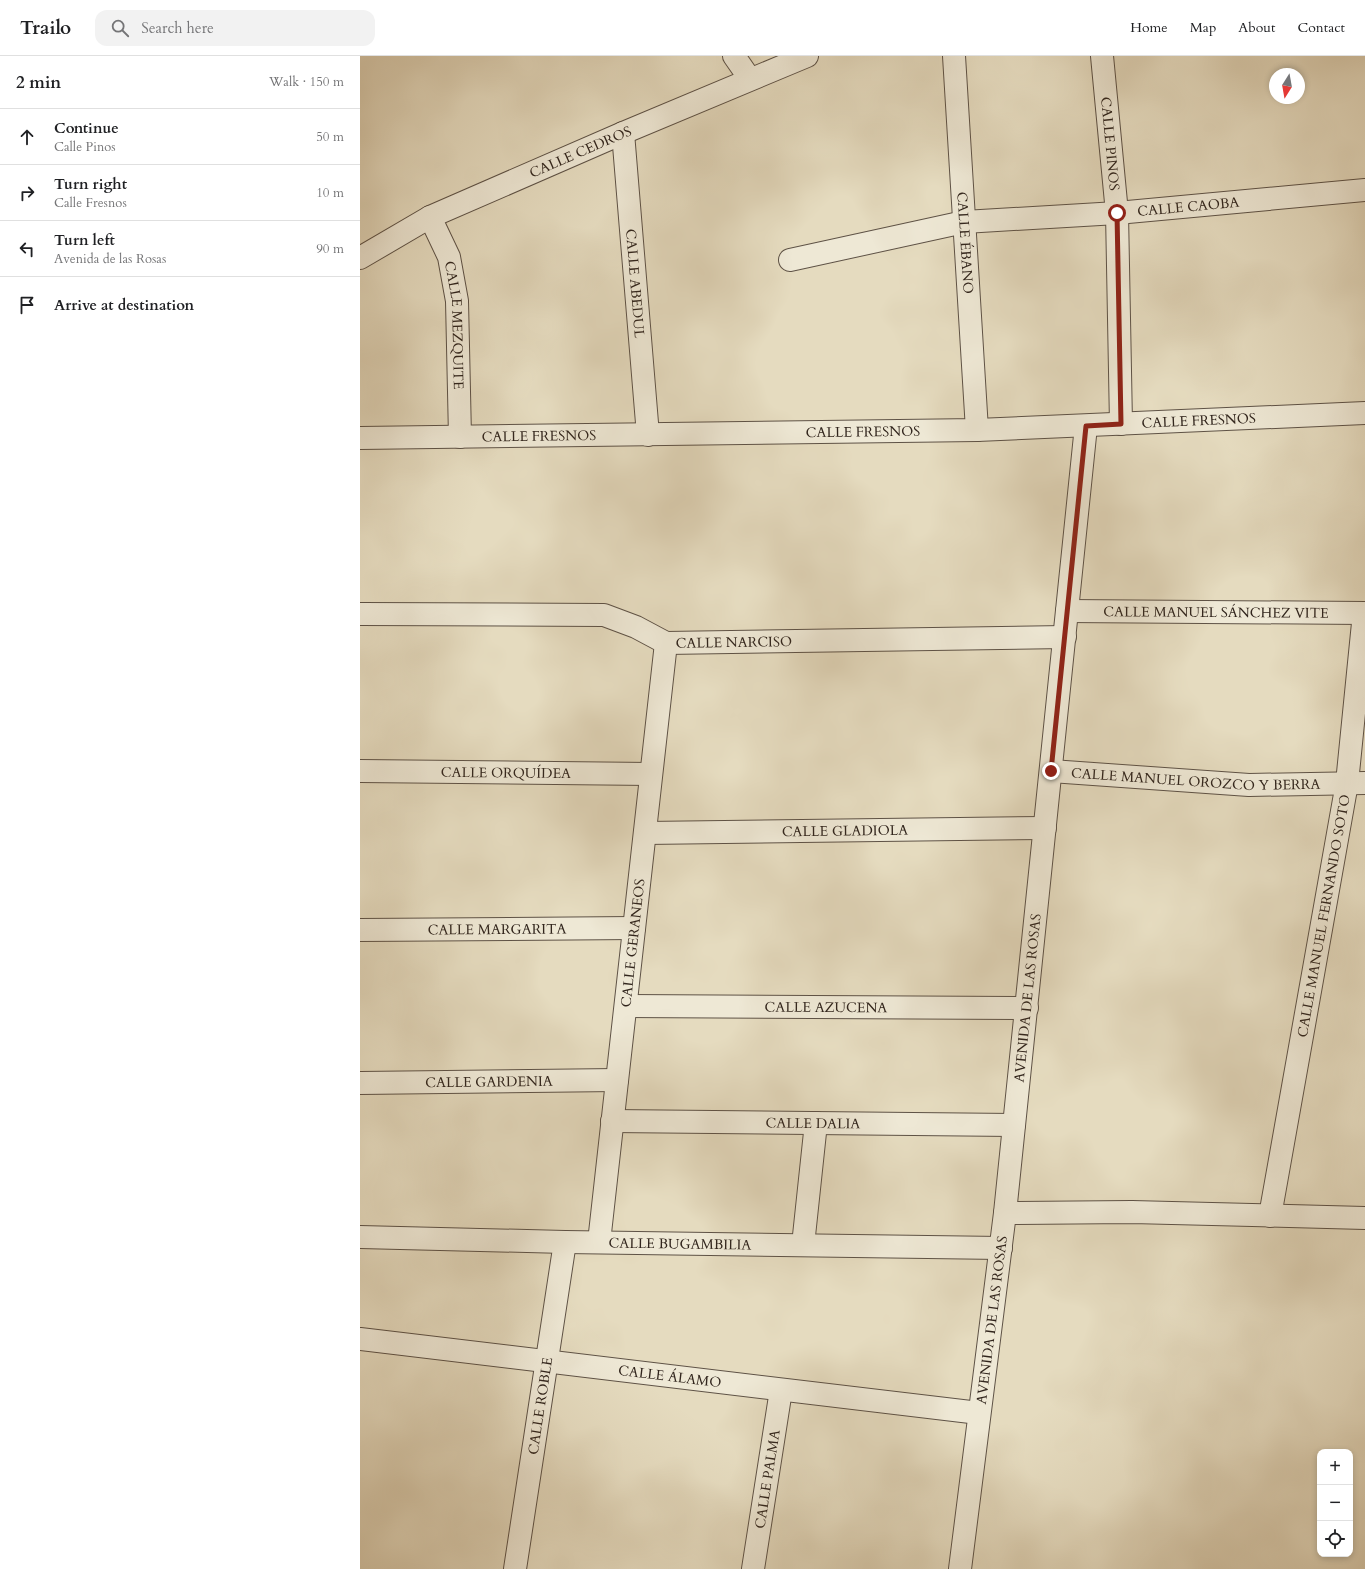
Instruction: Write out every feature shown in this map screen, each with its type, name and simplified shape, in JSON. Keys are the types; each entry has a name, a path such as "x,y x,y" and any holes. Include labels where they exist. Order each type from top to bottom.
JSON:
{"street":[{"path":"734,56 750,79"},
{"name":"CALLE CEDROS","path":"360,258 430,217 750,79 807,56"},
{"name":"CALLE ÉBANO","path":"954,56 977,430"},
{"name":"CALLE PINOS","path":"1102,56 1117,213 1121,424"},
{"name":"CALLE ABEDUL","path":"624,133 648,435"},
{"name":"CALLE CAOBA","path":"790,260 964,222 1117,213 1365,190"},
{"name":"CALLE MEZQUITE","path":"430,217 449,258 457,301 460,437"},
{"name":"CALLE FRESNOS","path":"360,438 977,430 1365,413"},
{"name":"AVENIDA DE LAS ROSAS","path":"960,1569 1005,1214 1086,426"},
{"name":"CALLE MANUEL SÁNCHEZ VITE","path":"1067,611 1365,613"},
{"name":"CALLE MANUEL FERNANDO SOTO","path":"1270,1216 1356,783 1365,613"},
{"name":"CALLE NARCISO","path":"360,614 604,615 636,626 666,643 1065,637"},
{"name":"CALLE GERANEOS","path":"599,1242 666,643"},
{"name":"CALLE ORQUÍDEA","path":"360,771 651,774"},
{"name":"CALLE MANUEL OROZCO Y BERRA","path":"1051,771 1249,785 1356,783"},
{"name":"CALLE GLADIOLA","path":"645,833 1045,828"},
{"name":"CALLE MARGARITA","path":"360,930 634,928"},
{"name":"CALLE AZUCENA","path":"626,1006 1026,1008"},
{"name":"CALLE GARDENIA","path":"360,1083 617,1080"},
{"name":"CALLE DALIA","path":"612,1121 1014,1125"},
{"path":"803,1245 816,1123"},
{"path":"1005,1214 1132,1212 1365,1218"},
{"name":"CALLE BUGAMBILIA","path":"360,1237 566,1242 1001,1248"},
{"name":"CALLE ROBLE","path":"515,1569 546,1362 566,1242"},
{"name":"CALLE ÁLAMO","path":"360,1339 979,1413"},
{"name":"CALLE PALMA","path":"753,1569 781,1390"}],"route":[{"path":"1051,771 1086,426 1121,424 1117,213"}]}
